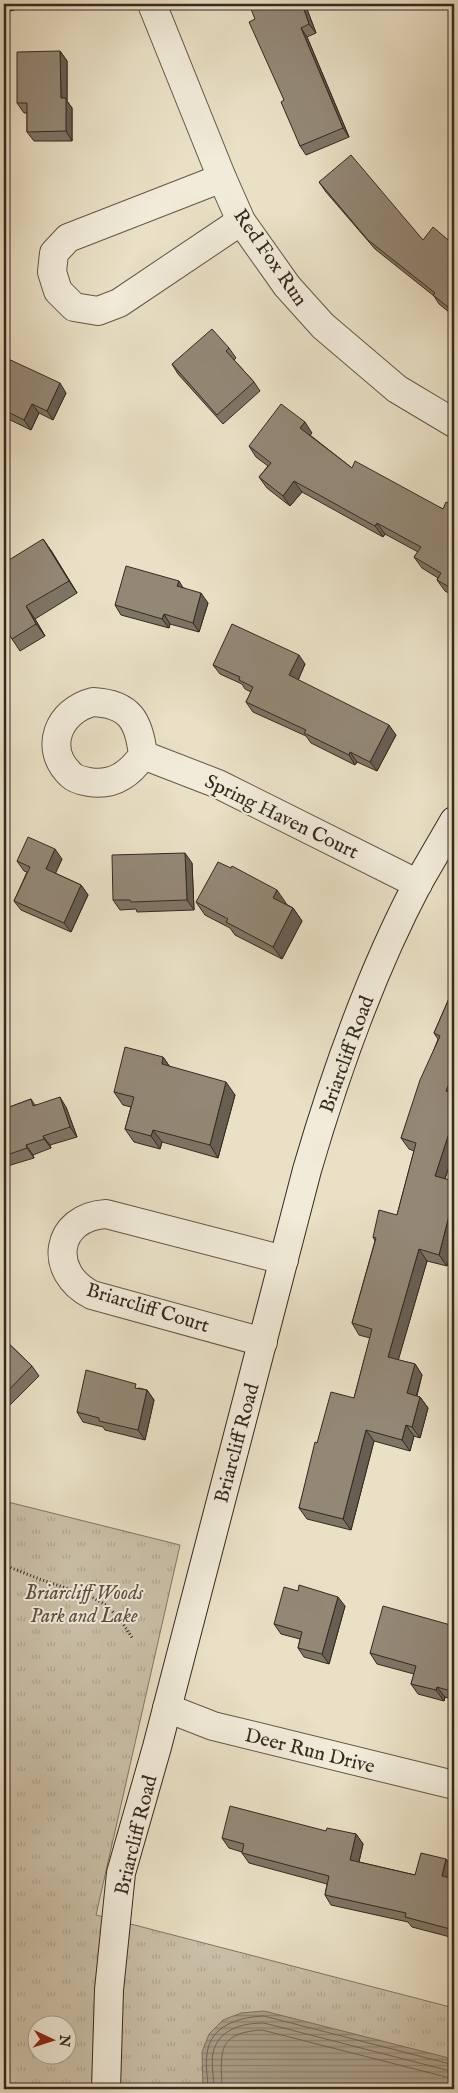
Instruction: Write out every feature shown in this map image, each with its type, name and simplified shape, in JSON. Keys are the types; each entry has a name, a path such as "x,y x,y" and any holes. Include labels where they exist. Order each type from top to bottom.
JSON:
{"street":[{"name":"Red Fox Run","path":"152,4 241,221 287,286 323,326 397,389 454,423"},
{"path":"222,178 68,238 54,254 52,272 58,291 74,307 98,311 119,303 241,221"},
{"name":"Spring Haven Court","path":"143,755 218,784 418,884"},
{"name":"Briarcliff Road","path":"106,2089 109,1990 121,1873 167,1708 307,1170 332,1091 375,977 418,884 454,821"},
{"name":"Briarcliff Court","path":"262,1342 92,1295 73,1283 66,1273 63,1262 64,1241 76,1226 84,1220 106,1214 284,1260"},
{"name":"Deer Run Drive","path":"167,1708 213,1726 454,1785"}],"path":[{"path":"4,1220 5,1215"},
{"path":"4,1565 90,1596 106,1605 119,1618 133,1639"}],"green space":[{"name":"Briarcliff Woods Park and Lake","path":"4,1501 180,1545 96,1915 454,2008 454,2089 4,2089"}],"water":[{"path":"264,2011 445,2057 454,2061 454,2089 203,2089 202,2052 209,2034 223,2020 241,2013"}],"building":[{"path":"249,4 302,4 309,24 301,28 343,128 300,146 281,102 284,100 249,22 255,19"},
{"path":"60,51 61,98 66,98 66,131 27,132 27,103 17,103 17,52"},
{"path":"351,155 423,240 433,227 454,245 454,312 433,295 435,293 368,240 319,182"},
{"path":"212,329 229,348 226,351 254,382 217,415 172,364"},
{"path":"4,357 60,383 47,411 32,404 24,420 4,410"},
{"path":"281,404 305,422 300,428 352,468 355,461 443,509 446,502 454,506 454,590 437,580 441,573 414,557 421,547 377,523 375,526 294,481 283,496 259,477 271,463 249,446"},
{"path":"43,539 69,581 26,606 36,624 12,639 4,626 4,563"},
{"path":"126,566 179,581 177,586 201,593 193,623 164,614 162,619 115,605"},
{"path":"232,624 299,655 289,675 389,725 370,762 350,752 349,755 304,733 306,730 246,702 253,687 239,680 240,677 213,665"},
{"path":"28,837 55,849 46,869 81,885 64,923 14,901 30,867 17,861"},
{"path":"185,853 187,900 131,902 130,900 113,900 112,855"},
{"path":"218,862 231,868 232,866 277,890 273,898 293,908 273,947 226,922 228,919 196,902"},
{"path":"454,987 454,1072 446,1091 454,1094 454,1118 435,1176 454,1181 454,1196 439,1255 419,1249 388,1357 415,1364 407,1393 420,1397 412,1427 406,1425 402,1440 366,1430 343,1519 299,1508 315,1442 317,1443 331,1392 354,1398 372,1329 352,1323 376,1238 373,1237 379,1210 397,1215 416,1143 401,1138 420,1080 440,1036 434,1033"},
{"path":"125,1047 163,1057 162,1064 226,1082 210,1145 153,1130 151,1136 125,1129 134,1097 114,1092"},
{"path":"60,1097 70,1127 43,1136 44,1139 26,1145 27,1148 4,1156 4,1109 31,1099 33,1106"},
{"path":"4,1339 32,1366 4,1395"},
{"path":"86,1370 136,1384 135,1388 147,1390 138,1430 99,1421 99,1418 77,1412"},
{"path":"299,1585 338,1597 322,1654 298,1648 302,1632 274,1624 284,1587 298,1591"},
{"path":"383,1606 454,1626 449,1646 454,1648 454,1692 437,1687 436,1690 411,1684 416,1666 370,1653"},
{"path":"230,1806 326,1831 327,1828 356,1834 350,1860 415,1875 421,1853 446,1859 442,1876 454,1879 454,1930 405,1917 406,1913 325,1895 329,1876 242,1853 244,1844 222,1838"}]}
